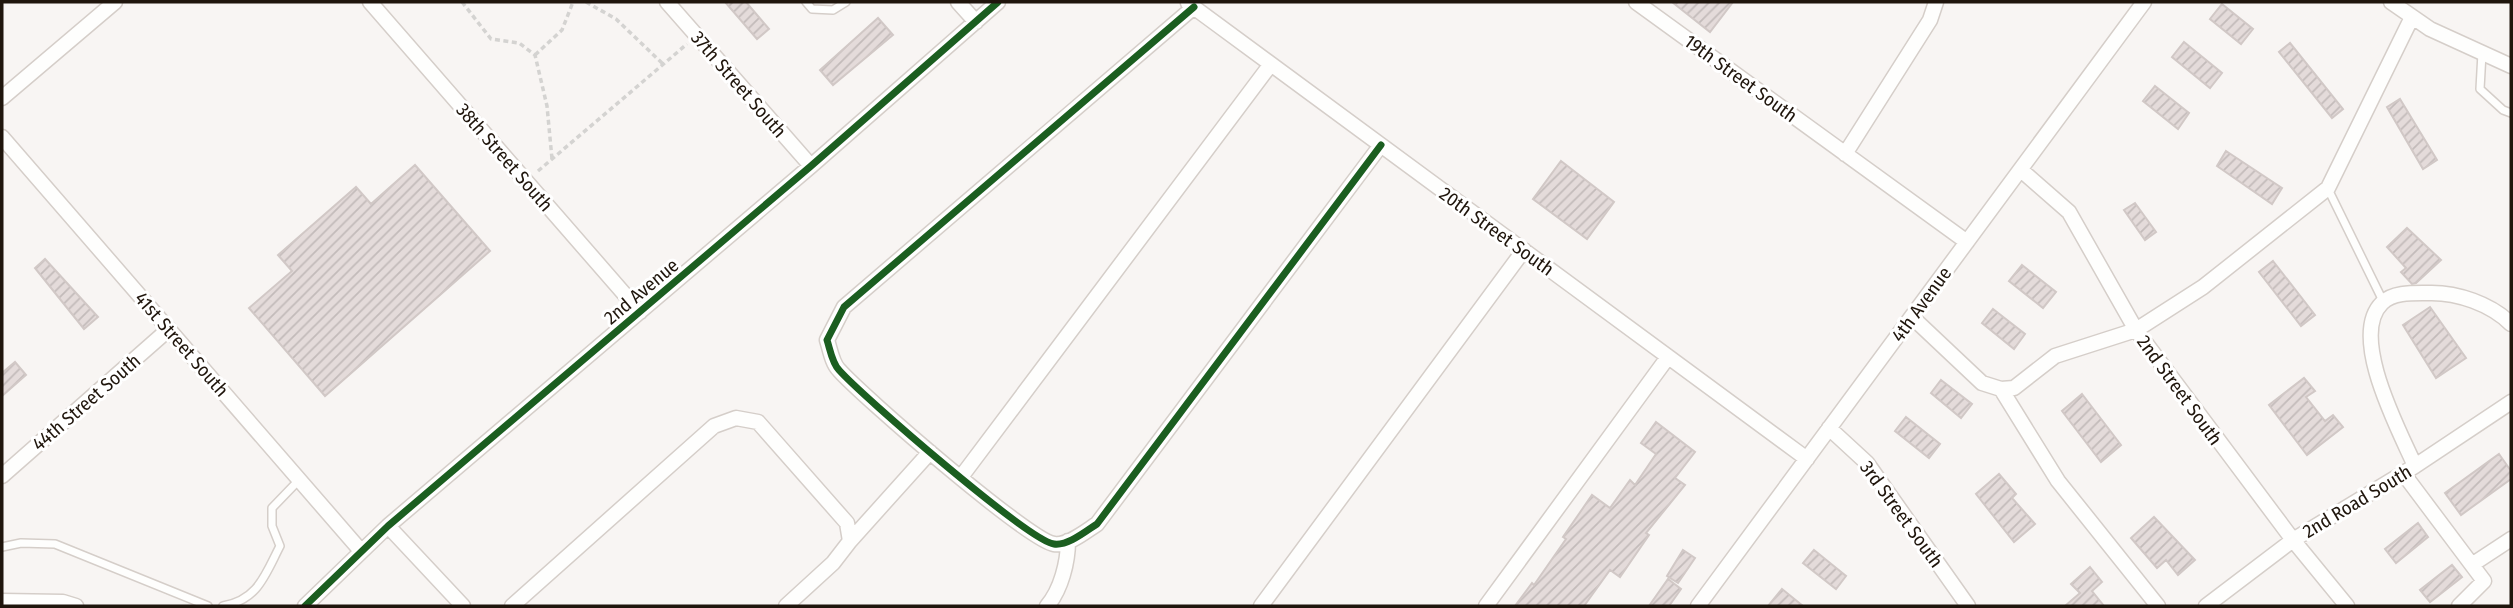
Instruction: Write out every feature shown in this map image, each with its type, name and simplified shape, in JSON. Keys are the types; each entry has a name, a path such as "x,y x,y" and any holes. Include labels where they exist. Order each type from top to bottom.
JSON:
{"street":[{"path":"2,98 115,2"},
{"name":"38th Street South","path":"370,2 640,312"},
{"name":"37th Street South","path":"667,2 811,166"},
{"path":"958,2 975,22"},
{"name":"2nd Avenue","path":"305,606 388,526 811,166 998,2"},
{"name":"19th Street South","path":"1636,2 1967,242"},
{"path":"1846,154 1930,19 1936,2"},
{"name":"4th Avenue","path":"1698,606 2144,2"},
{"path":"2391,2 2430,30 2511,66"},
{"path":"1191,4 844,307 827,340 836,368 930,452 1027,531 1054,544 1068,541 1097,524 1381,145"},
{"name":"20th Street South","path":"1191,4 1807,459"},
{"path":"1912,317 1982,383 2001,389 2014,388 2054,356 2136,330 2203,287 2328,188 2412,17"},
{"path":"961,477 1271,64"},
{"name":"41st Street South","path":"2,137 362,551"},
{"name":"2nd Street South","path":"2021,170 2069,212 2136,330 2293,540 2347,606"},
{"path":"1261,606 1524,250"},
{"path":"2459,606 2484,581 2409,469 2382,391 2371,334 2376,311 2383,301 2398,295 2441,292 2498,310 2511,324"},
{"name":"44th Street South","path":"2,476 169,329"},
{"path":"1486,606 1668,357"},
{"path":"2001,389 2058,481 2158,606"},
{"name":"2nd Road South","path":"2206,606 2293,540 2511,402"},
{"path":"512,606 714,426 736,418 758,422 847,523 850,541"},
{"name":"3rd Street South","path":"1829,428 1867,463 1968,606"},
{"path":"786,606 833,564 850,541 930,452"},
{"path":"388,526 463,606"},
{"path":"2473,564 2511,539"},
{"path":"1054,604 1068,558 1068,541"},
{"path":"2,601 67,605"}],"lane":[{"path":"806,2 812,9 833,10 846,2"},
{"path":"2482,53 2480,89 2503,110 2511,113"},
{"path":"2328,188 2383,301"},
{"path":"223,606 241,603 261,583 280,546 272,526 272,508 300,480"},
{"path":"2,547 55,544 208,606"}],"path":[{"path":"462,2 491,39 519,43 535,55 547,106 552,159"},
{"path":"535,55 562,30 573,2"},
{"path":"586,2 616,19 663,64"},
{"path":"526,181 696,35"}],"building":[{"path":"725,2 746,2 769,29 757,39"},
{"path":"1672,2 1733,2 1710,32"},
{"path":"2222,4 2253,29 2241,44 2210,19"},
{"path":"878,18 893,35 833,85 820,70"},
{"path":"2184,42 2222,73 2210,88 2172,57"},
{"path":"2290,43 2343,109 2332,118 2279,52"},
{"path":"2155,86 2189,113 2178,129 2143,101"},
{"path":"2400,99 2437,160 2423,169 2387,107"},
{"path":"2226,151 2282,188 2272,204 2217,166"},
{"path":"1561,161 1614,202 1587,239 1533,199"},
{"path":"415,165 490,251 325,396 249,308 292,271 278,255 356,187 371,204"},
{"path":"2135,203 2156,232 2145,240 2124,210"},
{"path":"2407,228 2441,260 2412,284 2401,272 2406,268 2387,247"},
{"path":"45,259 98,317 84,329 35,268"},
{"path":"2273,261 2315,315 2301,326 2259,272"},
{"path":"2022,265 2056,292 2043,308 2009,281"},
{"path":"2430,307 2466,358 2436,378 2403,325"},
{"path":"1993,309 2025,334 2014,349 1982,323"},
{"path":"15,362 26,375 2,396 2,373"},
{"path":"2304,378 2315,391 2306,397 2325,421 2333,415 2343,427 2307,455 2269,405"},
{"path":"1941,380 1972,404 1961,418 1931,393"},
{"path":"2082,394 2121,445 2101,462 2062,411"},
{"path":"1906,417 1940,444 1929,458 1895,431"},
{"path":"1656,422 1695,452 1675,478 1685,485 1646,533 1649,535 1620,577 1610,570 1584,606 1515,606 1532,583 1534,585 1566,539 1563,537 1592,495 1610,508 1630,480 1635,485 1656,454 1641,443"},
{"path":"2499,454 2511,471 2511,479 2461,515 2445,493"},
{"path":"1999,474 2016,494 2012,498 2035,524 2014,542 1976,494"},
{"path":"2154,517 2195,560 2178,575 2166,560 2157,568 2131,538"},
{"path":"2418,523 2428,537 2396,563 2385,549"},
{"path":"1683,550 1695,558 1678,583 1667,576"},
{"path":"1814,550 1846,576 1836,589 1803,563"},
{"path":"2452,565 2462,577 2430,602 2420,590"},
{"path":"2090,567 2102,582 2092,591 2104,606 2065,606 2080,593 2071,584"},
{"path":"1668,579 1681,589 1669,606 1649,606"},
{"path":"1782,589 1803,606 1768,606"}],"cycle path":[{"path":"305,606 388,526 811,166 998,2"},
{"path":"1194,7 844,307 827,340 837,367 854,385 945,465 1013,519 1054,544 1071,540 1097,524 1381,145"}]}
